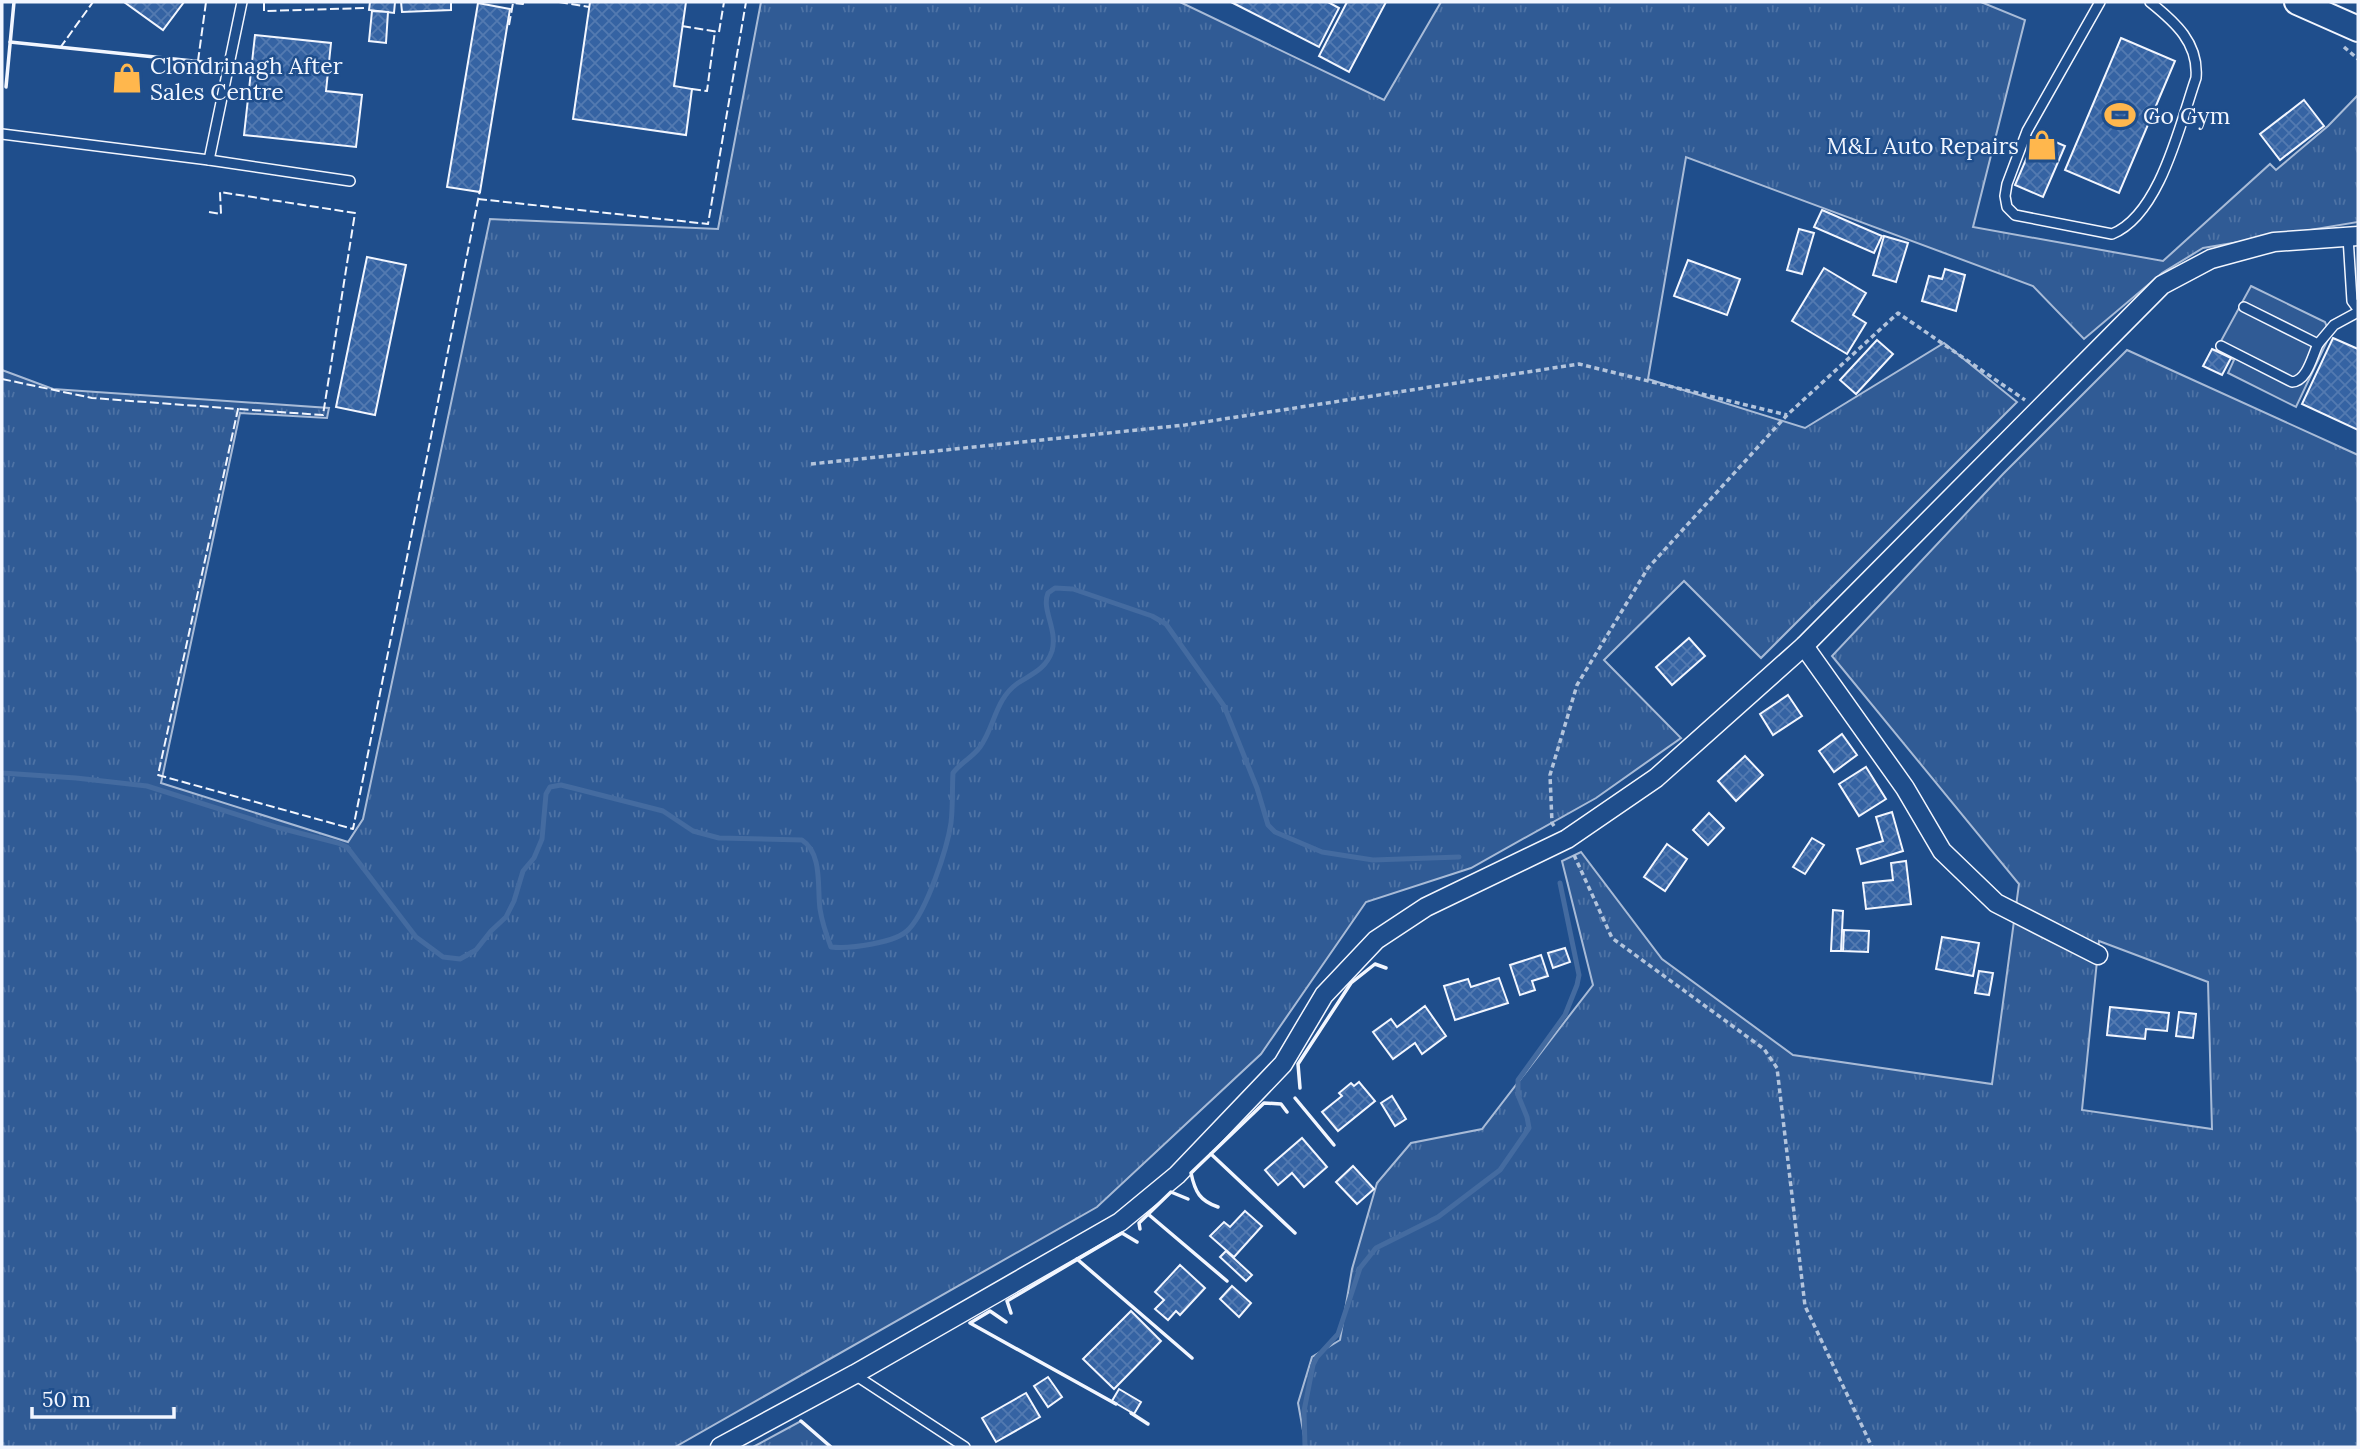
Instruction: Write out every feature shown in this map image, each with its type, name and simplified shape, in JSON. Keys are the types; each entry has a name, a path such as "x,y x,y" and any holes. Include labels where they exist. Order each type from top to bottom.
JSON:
{"main road":[{"path":"2297,2 2358,29"}],"street":[{"path":"720,1447 855,1374 1120,1222 1177,1175 1283,1064 1324,995 1376,940 1426,907 1567,839 1656,778 1804,646 2162,285 2211,259 2274,242 2353,237"},
{"path":"1804,646 1905,788 1942,851 1996,903 2098,955"}],"lane":[{"path":"209,160 242,2"},
{"path":"2100,2 2027,131 2005,196 2007,207 2015,215 2112,234 2125,229 2154,191 2196,78 2197,66 2187,36 2150,2"},
{"path":"2,134 350,181"},
{"path":"2221,346 2292,382 2303,378 2318,344 2334,325 2358,310 2352,300 2353,237"},
{"path":"2244,306 2318,344"},
{"path":"855,1374 965,1447"}],"path":[{"path":"1872,1447 1805,1306 1777,1068 1763,1049 1612,938 1567,839 1552,824 1550,775 1577,685 1648,568 1787,415 1898,313 2039,410"},
{"path":"811,464 1185,425 1580,364 1787,415"}],"green space":[{"path":"761,2 1180,2 1384,100 1441,2 1981,2 2025,20 1973,227 2163,261 2270,164 2276,170 2328,126 2358,95 2358,222 2203,248 2162,273 2084,339 2033,286 1686,157 1648,379 1805,428 1944,343 2017,402 1761,658 1684,581 1604,660 1681,738 1596,798 1471,868 1366,902 1261,1054 1097,1207 675,1447 2,1447 2,370 53,389 329,408 327,418 240,413 161,783 348,842 363,819 490,219 718,229"},
{"path":"2127,350 2358,455 2358,1447 1306,1447 1298,1403 1312,1357 1340,1340 1352,1269 1377,1183 1411,1143 1482,1129 1593,985 1562,861 1581,852 1662,959 1793,1055 1992,1084 2019,884 1832,656 2003,474","holes":["2099,941 2208,982 2212,1129 2082,1110"]},
{"path":"801,1421 831,1447 753,1447"}],"shaded area":[{"path":"2251,286 2325,322 2330,335 2296,407 2228,373 2234,360 2216,350"}],"building":[{"path":"124,2 184,2 163,30"},
{"path":"370,2 395,2 394,13 369,10"},
{"path":"401,2 451,2 451,10 402,12"},
{"path":"590,2 686,2 674,86 692,89 686,135 573,119"},
{"path":"1231,2 1328,2 1339,8 1319,47"},
{"path":"1347,2 1386,2 1349,72 1319,56"},
{"path":"478,3 510,9 480,192 447,187"},
{"path":"372,11 388,12 386,43 369,41"},
{"path":"255,35 331,43 326,91 362,95 356,147 244,135"},
{"name":"Go Gym","path":"2121,38 2175,61 2119,193 2065,170"},
{"path":"2304,100 2324,126 2280,160 2260,134"},
{"path":"2037,134 2065,146 2043,197 2015,185"},
{"path":"1822,210 1882,236 1874,253 1814,227"},
{"path":"1799,229 1814,233 1802,274 1787,270"},
{"path":"1884,236 1908,243 1896,282 1873,275"},
{"path":"367,257 406,265 375,415 336,407"},
{"path":"1688,260 1740,279 1727,315 1674,296"},
{"path":"1824,268 1866,293 1853,315 1866,323 1847,354 1792,321"},
{"path":"1945,269 1965,275 1956,311 1922,301 1929,276 1942,279"},
{"path":"2333,338 2358,349 2358,430 2302,404"},
{"path":"1877,340 1893,354 1856,394 1840,380"},
{"path":"2212,349 2231,358 2222,375 2203,366"},
{"path":"1689,638 1705,656 1672,685 1656,667"},
{"path":"1788,695 1802,716 1773,735 1760,714"},
{"path":"1842,734 1857,755 1834,772 1819,751"},
{"path":"1745,756 1763,775 1736,801 1718,781"},
{"path":"1866,767 1886,799 1859,816 1839,784"},
{"path":"1892,812 1903,851 1861,864 1857,849 1883,841 1876,817"},
{"path":"1709,813 1724,828 1708,845 1693,830"},
{"path":"1812,838 1824,845 1805,874 1793,867"},
{"path":"1667,844 1687,859 1665,891 1644,877"},
{"path":"1906,861 1911,904 1866,909 1863,883 1893,880 1891,863"},
{"path":"1833,910 1843,911 1841,951 1831,951"},
{"path":"1844,930 1869,931 1868,952 1843,951"},
{"path":"1942,937 1979,943 1973,976 1936,969"},
{"path":"1565,948 1570,962 1553,968 1548,953"},
{"path":"1541,955 1548,976 1532,981 1535,990 1520,995 1510,965"},
{"path":"1979,971 1993,973 1989,995 1975,993"},
{"path":"1499,978 1508,1003 1455,1020 1444,986 1468,979 1471,987"},
{"path":"1425,1006 1446,1036 1422,1054 1415,1043 1393,1059 1373,1032 1391,1019 1397,1027"},
{"path":"2110,1007 2169,1013 2167,1031 2146,1029 2145,1039 2107,1035"},
{"path":"2179,1012 2196,1014 2193,1038 2176,1036"},
{"path":"1359,1082 1375,1101 1338,1131 1322,1112 1342,1096 1339,1093 1351,1083 1354,1086"},
{"path":"1392,1096 1406,1119 1395,1126 1381,1103"},
{"path":"1302,1138 1327,1167 1304,1187 1292,1173 1278,1185 1265,1170"},
{"path":"1353,1166 1374,1189 1357,1204 1336,1182"},
{"path":"1245,1211 1262,1226 1234,1257 1210,1236 1224,1222 1230,1227"},
{"path":"1226,1251 1252,1275 1246,1281 1220,1257"},
{"path":"1180,1265 1205,1288 1180,1315 1176,1311 1168,1320 1155,1309 1164,1300 1155,1292"},
{"path":"1232,1286 1251,1303 1239,1317 1220,1299"},
{"path":"1131,1311 1161,1341 1114,1389 1083,1359"},
{"path":"1048,1377 1062,1397 1048,1407 1034,1386"},
{"path":"1119,1389 1141,1402 1134,1414 1112,1401"},
{"path":"1026,1393 1040,1417 996,1442 982,1418"}],"waterway":[{"path":"2,773 147,786 276,827 338,843 347,847 416,937 443,957 460,959 476,950 506,917 523,871 534,858 542,839 546,794 550,787 561,785 663,811 693,831 719,838 802,840 809,846 816,862 821,914 831,947 872,944 903,934 923,908 949,834 953,773 980,747 1010,689 1038,670 1049,657 1053,635 1046,599 1048,593 1055,588 1073,589 1152,616 1166,624 1224,706 1257,788 1268,825 1275,832 1322,852 1373,860 1459,857"},
{"path":"1305,1447 1304,1411 1313,1365 1338,1334 1360,1268 1376,1248 1438,1217 1500,1170 1529,1128 1518,1095 1518,1080 1565,1015 1579,975 1560,883"}],"fence":[{"path":"60,48 93,2"},
{"path":"198,61 206,2"},
{"path":"264,2 264,11 367,8"},
{"path":"509,25 513,3 523,2"},
{"path":"559,2 589,7"},
{"path":"682,26 719,32 724,2"},
{"path":"478,199 708,224 746,2"},
{"path":"692,89 707,91 715,31"},
{"path":"2,379 92,398 238,409 158,775 353,829 480,190"},
{"path":"209,212 221,214 220,192 355,213 323,415 238,409"}],"wall":[{"path":"6,87 14,2"},
{"path":"10,42 203,62"},
{"path":"1300,1088 1298,1064 1351,983 1375,964 1386,968"},
{"path":"1295,1098 1334,1145"},
{"path":"1218,1207 1199,1195 1191,1173 1264,1103 1281,1104 1287,1112"},
{"path":"1211,1154 1295,1233"},
{"path":"1140,1229 1139,1223 1171,1192 1188,1199"},
{"path":"1148,1214 1227,1281"},
{"path":"1011,1313 1007,1301 1122,1233 1137,1242"},
{"path":"1077,1259 1192,1358"},
{"path":"1006,1322 990,1311 970,1323 1116,1404"},
{"path":"1131,1413 1148,1424"},
{"path":"801,1421 831,1447"}],"place":[{"name":"Clondrinagh After Sales Centre","path":"127,78"},
{"name":"Go Gym","path":"2120,115"},
{"name":"M&L Auto Repairs","path":"2042,145"}]}
